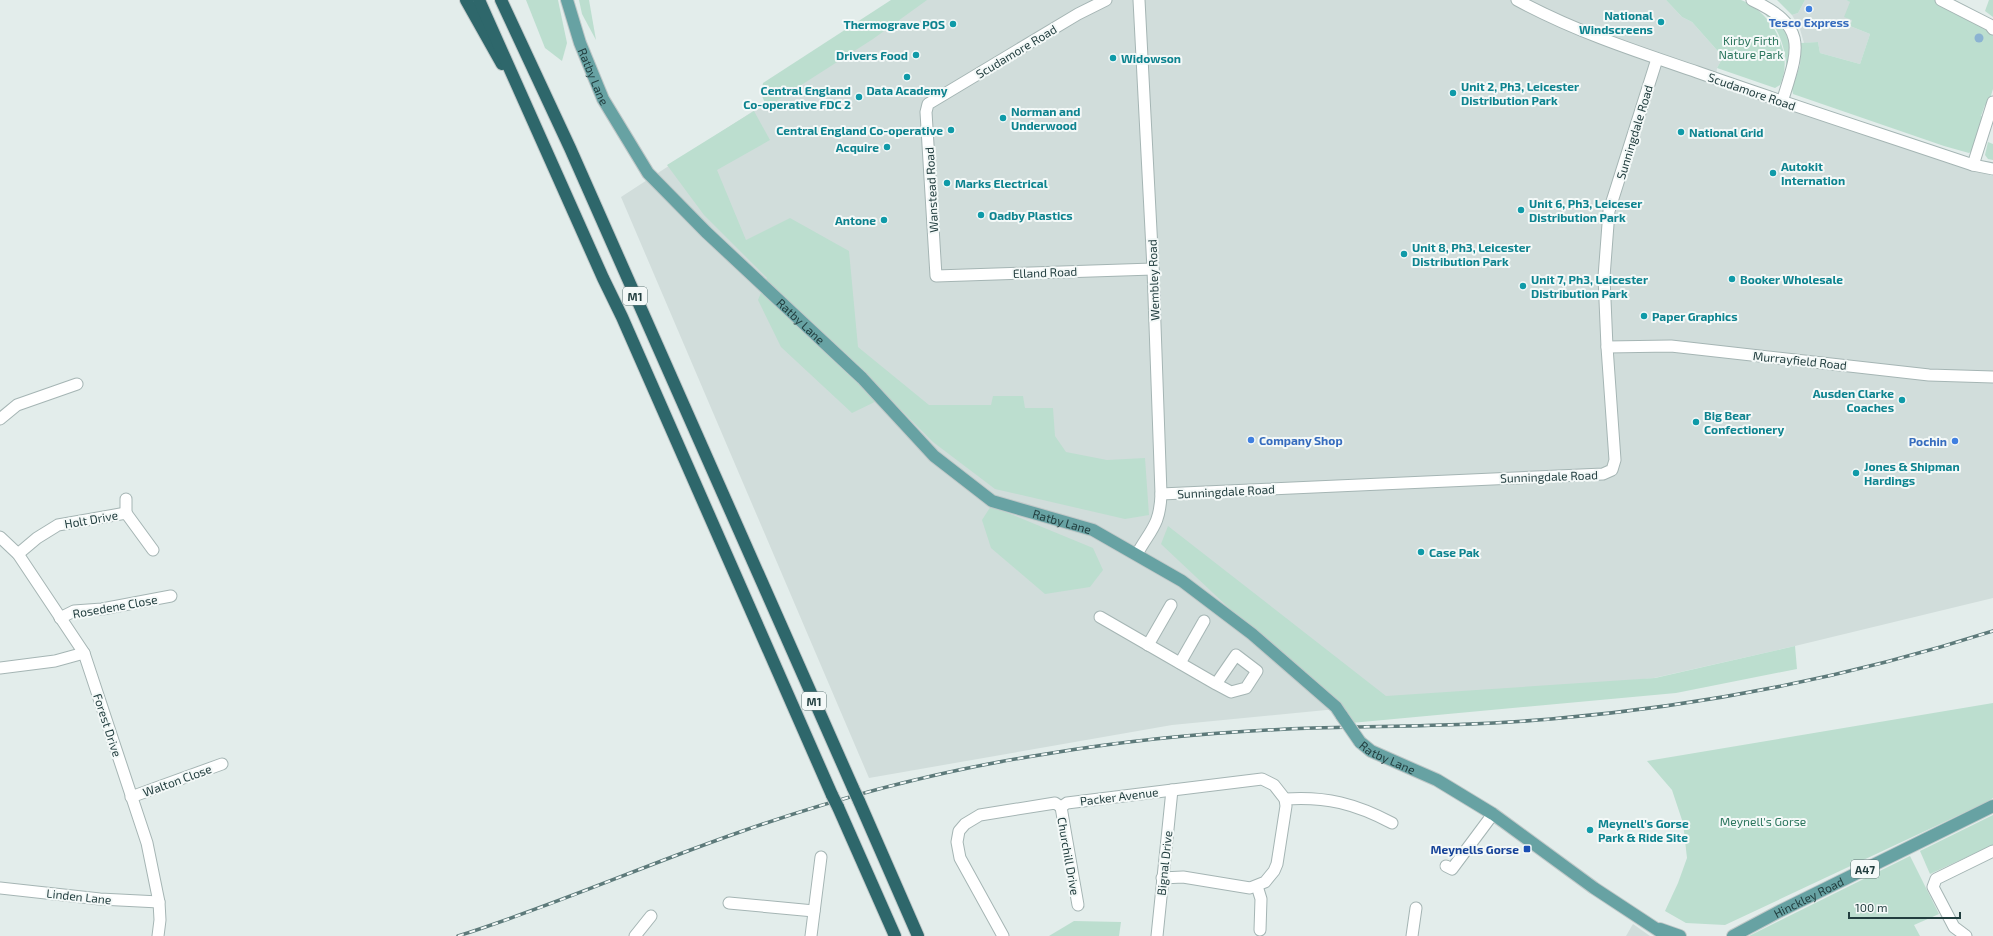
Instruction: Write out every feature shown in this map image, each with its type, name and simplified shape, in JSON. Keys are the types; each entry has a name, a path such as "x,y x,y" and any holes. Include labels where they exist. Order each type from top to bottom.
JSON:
{"highway":[{"name":"M1","path":"466,0 494,52 523,98"},
{"name":"M1","path":"479,0 622,317 756,624 895,936"},
{"name":"M1","path":"501,0 570,148 918,936"}],"main road":[{"name":"Ratby Lane","path":"568,0 580,43 603,99 648,173 706,232 862,378 934,456 992,501 1092,530 1137,554 1182,581 1252,634 1336,708 1360,742 1371,751 1437,780 1493,814 1594,888 1667,936"},
{"name":"Hinckley Road","path":"1735,935 1780,911 1993,806"},
{"path":"1649,925 1680,936"}],"street":[{"name":"Scudamore Road","path":"928,104 1078,14 1106,0"},
{"name":"Wembley Road","path":"1137,554 1154,530 1160,512 1161,494 1153,269 1139,0"},
{"name":"Scudamore Road","path":"1517,0 1543,14 1594,37 1782,102 1973,165 1993,169"},
{"path":"1752,0 1774,10 1783,17 1790,26 1794,38 1794,64 1782,102"},
{"path":"1941,0 1990,25 1993,29"},
{"name":"Sunningdale Road","path":"1161,494 1608,473 1615,466 1604,277 1609,211 1657,59"},
{"path":"1973,165 1993,102"},
{"name":"Wanstead Road","path":"928,104 926,112 936,276"},
{"name":"Elland Road","path":"936,276 1153,269"},
{"name":"Murrayfield Road","path":"1607,347 1671,346 1929,375 1993,377"},
{"path":"0,419 18,405 77,384"},
{"name":"Holt Drive","path":"126,498 126,513 153,550"},
{"name":"Holt Drive","path":"18,554 37,538 58,525 126,513"},
{"name":"Forest Drive","path":"0,537 18,554 84,653 147,843 159,902 160,920 158,936"},
{"name":"Rosedene Close","path":"60,618 74,611 102,609 171,596"},
{"path":"1148,645 1171,605"},
{"path":"1100,617 1216,684"},
{"path":"1180,663 1204,621"},
{"path":"0,668 54,661 84,653"},
{"name":"Walton Close","path":"132,797 222,764"},
{"name":"Packer Avenue","path":"1003,936 960,858 957,842 959,831 965,824 980,815 1055,803 1061,807 1067,803 1262,779 1274,785 1286,799"},
{"name":"Bignal Drive","path":"1157,936 1172,790"},
{"path":"1162,878 1183,877 1250,888 1265,882 1274,871 1286,799 1321,798 1337,801 1372,813 1392,823"},
{"name":"Churchill Drive","path":"1061,807 1078,905"},
{"path":"1446,866 1452,869 1493,814"},
{"path":"1966,936 1954,927 1933,887 1934,882 1936,879 1993,851"},
{"path":"811,936 821,857"},
{"path":"1257,886 1261,899 1260,930"},
{"name":"Linden Lane","path":"0,888 100,899 159,902"},
{"path":"729,903 814,911"},
{"path":"1412,936 1416,908"},
{"path":"635,936 651,916"}],"shaded area":[{"path":"924,0 1666,0 1682,17 1692,22 1723,57 1717,68 1715,86 1993,176 1993,598 1795,646 1654,678 1172,725 869,778 621,197"},
{"path":"1805,0 1846,0 1851,2 1852,20 1850,26 1870,34 1860,64 1820,53 1818,42 1804,43 1800,29 1792,15 1798,13"},
{"path":"1633,924 1650,936 1626,936"}],"green space":[{"path":"526,0 558,0 567,43 562,61 545,48"},
{"path":"579,0 589,0 596,40 582,14"},
{"path":"891,0 927,0 873,39 767,107 761,94 763,83"},
{"name":"Kirby Firth Nature Park","path":"1666,0 1741,0 1752,6 1771,24 1778,35 1785,60 1784,73 1780,85 1775,88 1717,68 1723,57 1692,22 1682,17"},
{"path":"1777,0 1805,0 1798,13 1792,15"},
{"path":"1846,0 1937,0 1991,31 1993,35 1993,89 1988,105 1985,105 1981,116 1984,117 1972,151 1969,153 1944,146 1793,94 1792,89 1800,65 1801,43 1818,42 1820,53 1860,64 1870,34 1850,26 1852,20 1844,17 1850,2"},
{"path":"1989,0 1993,0 1993,17 1985,11"},
{"path":"1765,9 1780,24 1788,36 1790,50 1787,71 1783,45 1777,30 1761,10"},
{"path":"754,111 770,140 717,170 746,240 790,218 849,251 858,347 929,405 991,405 993,396 1023,396 1025,408 1053,408 1055,436 1066,452 1107,460 1145,458 1149,515 1125,519 995,489 933,442 887,396 852,413 781,347 758,300 767,278 704,215 667,165"},
{"path":"1988,142 1993,144 1993,160 1988,159 1985,155"},
{"path":"991,506 1093,548 1103,570 1090,587 1045,594 991,548 982,520"},
{"path":"1168,526 1386,696 1655,678 1795,646 1797,669 1676,693 1351,723 1161,544"},
{"name":"Meynell's Gorse","path":"1993,703 1993,798 1987,802 1725,925 1686,923 1665,911 1678,883 1687,858 1683,823 1672,790 1647,761"},
{"path":"1993,815 1993,845 1930,874 1920,851"},
{"path":"1910,856 1939,914 1914,925 1920,936 1749,936"},
{"path":"1074,921 1121,922 1119,936 1049,936"}],"water":[{"path":"1977,34 1981,34 1983,38 1981,42 1977,42 1975,40 1975,36"}],"railway":[{"path":"458,936 529,912 777,819 853,796 930,776 968,768 1079,749 1180,736 1280,729 1521,721 1663,706 1719,698 1830,676 1993,631"}],"place":[{"name":"Tesco Express","path":"1809,9"},
{"name":"National Windscreens","path":"1661,22"},
{"name":"Thermograve POS","path":"953,24"},
{"name":"Drivers Food","path":"916,55"},
{"name":"Widowson","path":"1113,58"},
{"name":"Data Academy","path":"907,77"},
{"name":"Unit 2, Ph3, Leicester Distribution Park","path":"1453,93"},
{"name":"Central England Co-operative FDC 2","path":"859,97"},
{"name":"Norman and Underwood","path":"1003,118"},
{"name":"Central England Co-operative","path":"951,130"},
{"name":"National Grid","path":"1681,132"},
{"name":"Acquire","path":"887,147"},
{"name":"Autokit Internation","path":"1773,173"},
{"name":"Marks Electrical","path":"947,183"},
{"name":"Unit 6, Ph3, Leiceser Distribution Park","path":"1521,210"},
{"name":"Oadby Plastics","path":"981,215"},
{"name":"Antone","path":"884,220"},
{"name":"Unit 8, Ph3, Leicester Distribution Park","path":"1404,254"},
{"name":"Booker Wholesale","path":"1732,279"},
{"name":"Unit 7, Ph3, Leicester Distribution Park","path":"1523,286"},
{"name":"Paper Graphics","path":"1644,316"},
{"name":"Ausden Clarke Coaches","path":"1902,400"},
{"name":"Big Bear Confectionery","path":"1696,422"},
{"name":"Company Shop","path":"1251,440"},
{"name":"Pochin","path":"1955,441"},
{"name":"Jones & Shipman Hardings","path":"1856,473"},
{"name":"Case Pak","path":"1421,552"},
{"name":"Meynell's Gorse Park & Ride Site","path":"1590,830"},
{"name":"Meynells Gorse","path":"1527,849"}]}
